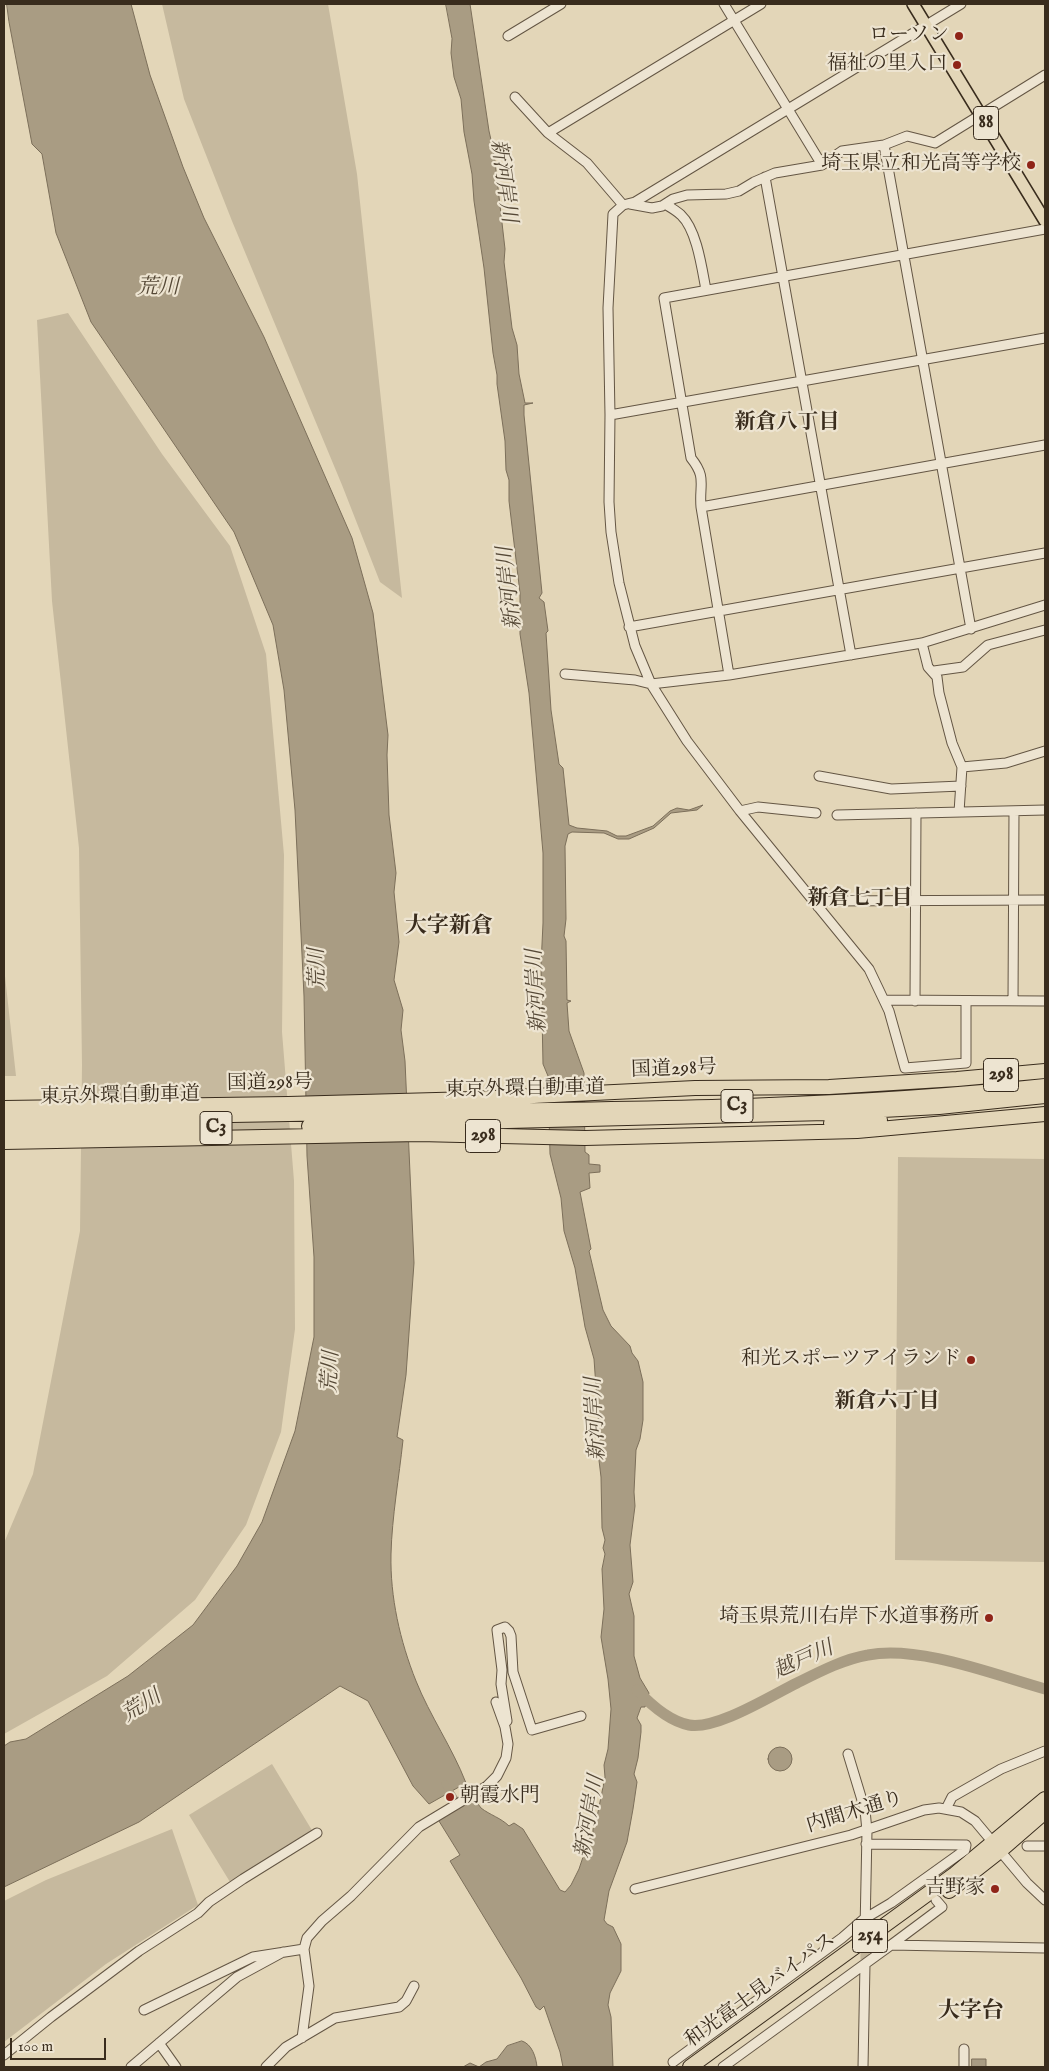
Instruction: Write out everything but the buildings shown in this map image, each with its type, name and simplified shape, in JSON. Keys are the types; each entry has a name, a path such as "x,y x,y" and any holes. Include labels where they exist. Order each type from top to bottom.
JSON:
{"highway":[{"name":"国道298号","path":"4,1108 473,1099 695,1088 829,1087 1043,1074"},
{"path":"970,1094 1043,1074"},
{"path":"489,1117 601,1100 822,1094 920,1086 957,1080"},
{"name":"東京外環自動車道","path":"4,1131 489,1117 822,1104 970,1094 1045,1086"},
{"name":"東京外環自動車道","path":"4,1119 489,1117 826,1113 939,1107 1045,1096"},
{"path":"939,1107 1045,1104"},
{"path":"489,1117 529,1126 650,1128 887,1120 1045,1110"},
{"name":"298","path":"4,1142 410,1134 585,1138 857,1131 1045,1114"},
{"name":"和光富士見バイパス","path":"704,2067 936,1900 997,1847 1045,1800"},
{"name":"和光富士見バイパス","path":"690,2067 955,1874 997,1847 1045,1812"}],"main road":[{"name":"88","path":"913,4 1045,221"}],"street":[{"path":"508,36 561,4"},
{"path":"724,4 822,165"},
{"path":"548,132 761,4"},
{"path":"961,4 626,204 613,214 608,308 609,502 611,532 629,627 651,684 687,741 740,810 869,969 885,1000 905,1068 966,1063 966,1001"},
{"path":"515,97 548,132 587,163 626,204 652,208 662,206 673,199 686,195 726,194 739,191 775,173 822,165 842,151 884,145 907,136 936,143 1045,75"},
{"path":"884,145 971,629"},
{"path":"765,177 850,655"},
{"path":"665,204 683,216 691,232 698,249 706,290"},
{"path":"729,674 700,507 702,480 700,469 691,458 664,298 1045,229"},
{"path":"610,415 1045,338"},
{"path":"700,507 1045,445"},
{"path":"629,627 1045,553"},
{"path":"565,674 635,680 651,684 729,674 922,643 1045,605"},
{"path":"934,671 963,667 988,645 1045,630"},
{"path":"922,643 928,667 934,671 937,677 939,693 952,744 962,767 959,812"},
{"path":"962,767 1006,763 1045,751"},
{"path":"818,776 891,789 961,786"},
{"path":"740,810 758,807 816,813"},
{"path":"837,815 1045,810"},
{"path":"1013,1001 1014,811"},
{"path":"916,813 916,1001"},
{"path":"818,907 825,900 1045,900"},
{"path":"885,1000 1045,1001"},
{"path":"505,1727 507,1718 501,1684 502,1670 497,1630 502,1628 509,1630 511,1636 513,1672 532,1730 581,1716"},
{"path":"302,2038 310,1986 304,1949 310,1934 419,1827 475,1793 497,1776 504,1766 507,1752 505,1727 496,1702"},
{"path":"946,1809 952,1797 1001,1769 1045,1751"},
{"path":"848,1754 865,1810 867,1831 865,1930"},
{"name":"内間木通り","path":"637,1888 867,1831 924,1810 946,1809 961,1812 975,1821 1027,1883 1045,1900"},
{"path":"4,2056 51,2017 139,1951 198,1913 223,1893 317,1833"},
{"path":"672,2062 842,1938 864,1919 892,1903 965,1850 966,1845 866,1844"},
{"path":"1027,1846 1045,1846"},
{"path":"722,2067 942,1907 936,1900"},
{"path":"892,1945 1045,1948"},
{"path":"144,2010 253,1957 304,1949"},
{"path":"130,2067 237,1977 283,1952"},
{"path":"863,2067 865,1964"},
{"path":"266,2067 283,2049 338,2017 399,2007 406,2001 414,1986"},
{"path":"159,2042 176,2067"},
{"path":"964,2049 964,2067"}],"shaded area":[{"path":"162,4 328,4 357,174 402,598 380,582 342,485 232,221 184,99"},
{"path":"68,313 162,454 230,546 266,654 284,855 282,1032 294,1181 295,1329 281,1432 246,1525 195,1600 107,1676 4,1734 4,1543 33,1474 80,1231 82,1065 79,848 52,601 37,320"},
{"path":"4,967 16,1076 4,1076"},
{"name":"和光スポーツアイランド","path":"898,1157 1045,1159 1045,1562 895,1560"},
{"path":"272,1764 313,1832 230,1882 189,1815"},
{"path":"172,1829 198,1905 106,1964 4,2042 4,1901 46,1880"}],"water":[{"name":"荒川","path":"7,4 131,4 150,75 183,167 204,218 264,337 352,538 373,613 388,735 389,815 396,873 394,892 399,942 394,980 403,1010 401,1030 405,1061 414,1263 406,1375 397,1437 403,1440 394,1511 391,1554 392,1586 397,1619 410,1666 466,1783 429,1804 413,1786 368,1701 340,1686 139,1822 4,1887 4,1746 10,1742 26,1739 128,1676 193,1625 237,1566 262,1522 295,1431 314,1337 314,1257 307,1156 304,996 295,810 284,690 273,625 234,532 91,322 56,233 42,154 32,144"},
{"path":"446,4 470,4 494,153 505,249 504,262 512,328 517,345 519,374 525,403 533,403 524,405 524,415 542,593 539,598 544,602 548,631 546,633 551,710 559,764 563,768 569,825 577,828 607,831 617,836 626,836 653,826 670,811 677,808 689,810 703,805 697,810 671,813 654,828 629,839 618,839 604,833 572,832 568,834 565,846 566,919 564,936 566,941 567,1000 571,1001 567,1003 569,1031 584,1073 585,1152 589,1155 589,1164 600,1165 600,1172 589,1173 590,1188 580,1192 591,1249 589,1251 603,1310 611,1326 630,1346 632,1353 638,1361 643,1382 643,1420 636,1450 635,1506 630,1545 633,1582 629,1594 634,1616 634,1656 640,1678 649,1693 645,1707 641,1707 637,1718 641,1725 641,1732 634,1774 637,1782 627,1842 609,1891 604,1920 613,1927 621,1944 621,1971 610,1993 608,2005 611,2017 613,2067 563,2067 560,2052 544,2006 540,2010 536,2007 521,1978 450,1861 460,1855 434,1813 470,1791 481,1808 509,1826 514,1823 523,1829 560,1890 565,1892 579,1869 589,1839 593,1834 605,1777 604,1765 608,1749 611,1709 601,1637 604,1609 602,1569 605,1540 602,1528 601,1477 598,1452 600,1444 594,1359 585,1327 575,1268 564,1231 561,1198 550,1154 548,1076 543,1064 541,965 543,853 529,693 520,634 520,593 509,501 505,441 484,268 461,99 454,77 451,53 452,39"},
{"path":"780,1747 788,1751 792,1759 788,1767 780,1771 772,1767 768,1759 772,1751"},
{"path":"522,2041 531,2048 537,2067 479,2067 486,2062 497,2059 507,2046"},
{"path":"972,2059 986,2059 986,2067 972,2067"},
{"path":"470,2063 479,2067 463,2067"}],"waterway":[{"name":"越戸川","path":"637,1690 654,1707 674,1720 689,1725 701,1725 729,1717 841,1663 868,1655 888,1653 910,1654 957,1663 1045,1689"},
{"name":"新河岸川","path":"445,1784 460,1807"}],"tunnel":[{"path":"865,1937 865,1964"}],"place":[{"name":"ローソン","path":"959,36"},
{"name":"福祉の里入口","path":"957,65"},
{"name":"埼玉県立和光高等学校","path":"1031,165"},
{"name":"和光スポーツアイランド","path":"971,1360"},
{"name":"埼玉県荒川右岸下水道事務所","path":"989,1618"},
{"name":"朝霞水門","path":"450,1797"},
{"name":"吉野家","path":"995,1889"}],"district":[{"name":"新倉八丁目","path":"787,424"},
{"name":"新倉七丁目","path":"860,900"},
{"name":"大字新倉","path":"449,927"},
{"name":"新倉六丁目","path":"887,1403"},
{"name":"大字台","path":"971,2012"}]}
